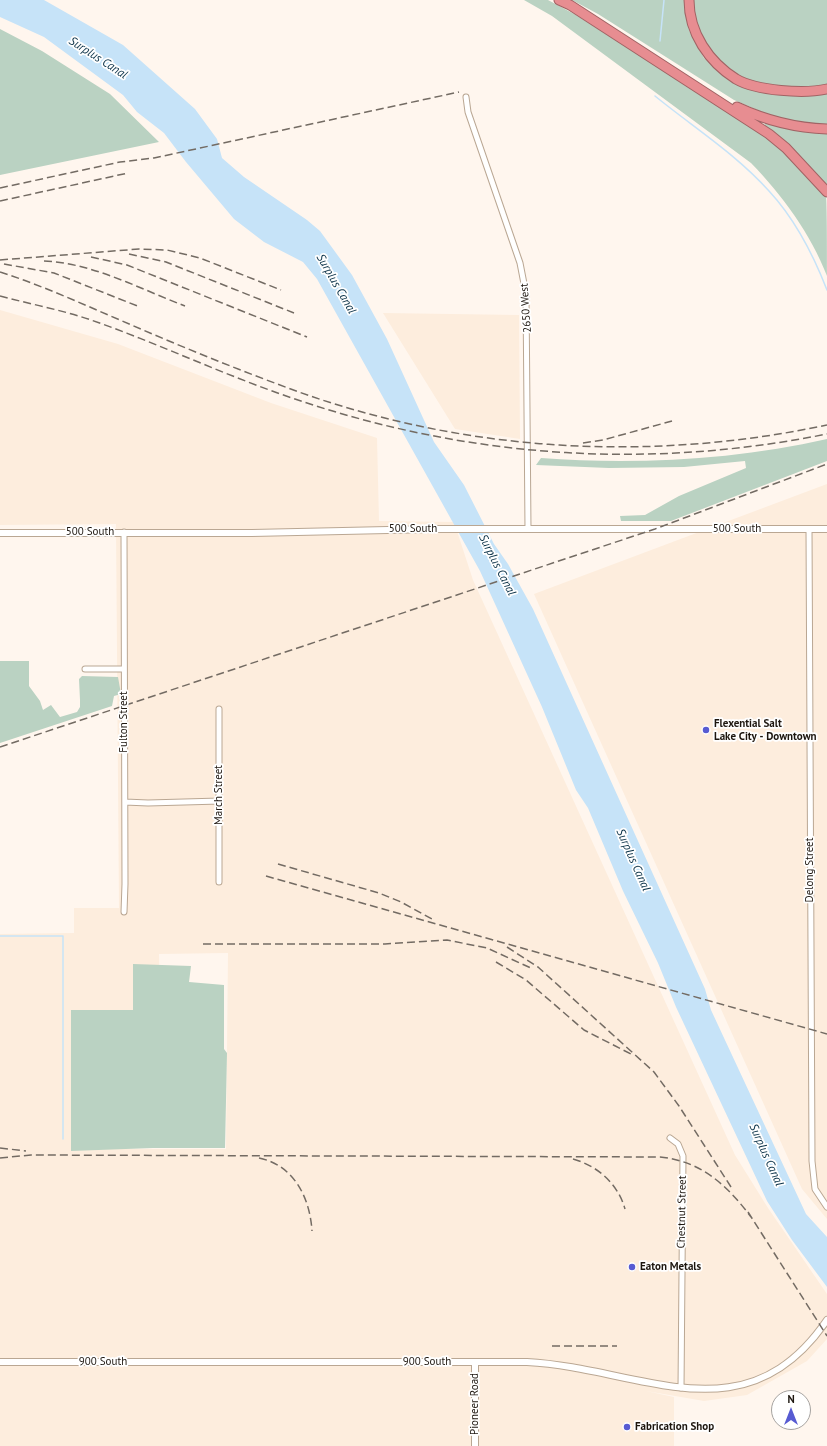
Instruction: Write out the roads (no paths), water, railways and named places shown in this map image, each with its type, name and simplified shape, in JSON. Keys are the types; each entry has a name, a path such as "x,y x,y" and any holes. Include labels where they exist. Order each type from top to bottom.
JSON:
{"highway":[{"path":"559,0 570,5 769,134 786,148 827,192"},
{"path":"689,0 691,19 700,42 718,65 737,79 763,87 791,91 816,91 827,89"},
{"path":"706,93 772,121 794,126 827,130"}],"street":[{"name":"2650 West","path":"466,97 468,112 520,263 526,294 528,529"},
{"name":"500 South","path":"0,533 244,533 452,529 827,529"},
{"name":"Delong Street","path":"809,529 811,1153 815,1189 827,1207"},
{"name":"Fulton Street","path":"124,532 124,912"},
{"path":"85,670 124,670"},
{"name":"March Street","path":"219,709 219,882"},
{"path":"125,802 148,803 220,801"},
{"name":"Chestnut Street","path":"670,1138 678,1144 683,1156 681,1388"},
{"name":"900 South","path":"0,1362 533,1362 564,1365 681,1388 699,1390 721,1389 762,1378 795,1358 809,1344 827,1320"},
{"name":"Pioneer Road","path":"475,1362 475,1446"}],"water":[{"name":"Surplus Canal","path":"0,0 44,0 123,45 195,109 217,139 222,158 244,177 307,220 320,231 352,275 387,339 434,442 464,485 494,544 508,564 533,609 705,989 711,1010 806,1214 827,1237 827,1287 792,1240 767,1201 676,1007 658,963 623,891 588,808 576,790 542,707 480,571 317,279 303,262 264,242 234,219 186,162 164,133 137,112 123,95 44,37 0,17"}],"waterway":[{"path":"660,41 664,0"},
{"path":"655,96 743,165 769,191 795,225 816,263 827,290"},
{"path":"0,936 63,936 63,1139"}],"railway":[{"path":"0,188 120,162 154,158 459,92"},
{"path":"0,201 128,173"},
{"path":"0,260 139,249 167,250 200,258 281,290"},
{"path":"129,254 166,262 294,313"},
{"path":"91,257 127,265 307,337"},
{"path":"44,261 80,266 116,278 185,306"},
{"path":"4,264 54,273 140,307"},
{"path":"0,272 45,288 182,347 288,388 353,410 420,426 487,438 555,445 623,447 691,444 760,437 827,425"},
{"path":"0,296 80,316 295,399 360,419 426,434 492,445 559,452 626,454 693,452 760,445 827,434"},
{"path":"583,443 603,440 672,421"},
{"path":"0,747 655,529 827,464"},
{"path":"278,864 379,893 401,902 432,919"},
{"path":"266,876 827,1034"},
{"path":"203,944 385,944 447,940 487,948 533,969"},
{"path":"507,947 538,967 654,1072 679,1106 731,1187"},
{"path":"496,962 526,980 584,1030 631,1054"},
{"path":"0,1148 26,1151"},
{"path":"0,1158 31,1155 660,1157 675,1159 700,1169 712,1176 742,1205 751,1217"},
{"path":"259,1158 271,1162 291,1175 304,1195 311,1219 312,1231"},
{"path":"573,1159 591,1166 606,1177 622,1200 625,1209"},
{"path":"748,1212 827,1336"},
{"path":"552,1346 617,1346"}],"place":[{"name":"Flexential Salt Lake City - Downtown","path":"706,730"},
{"name":"Eaton Metals","path":"632,1267"},
{"name":"Fabrication Shop","path":"627,1427"}]}
